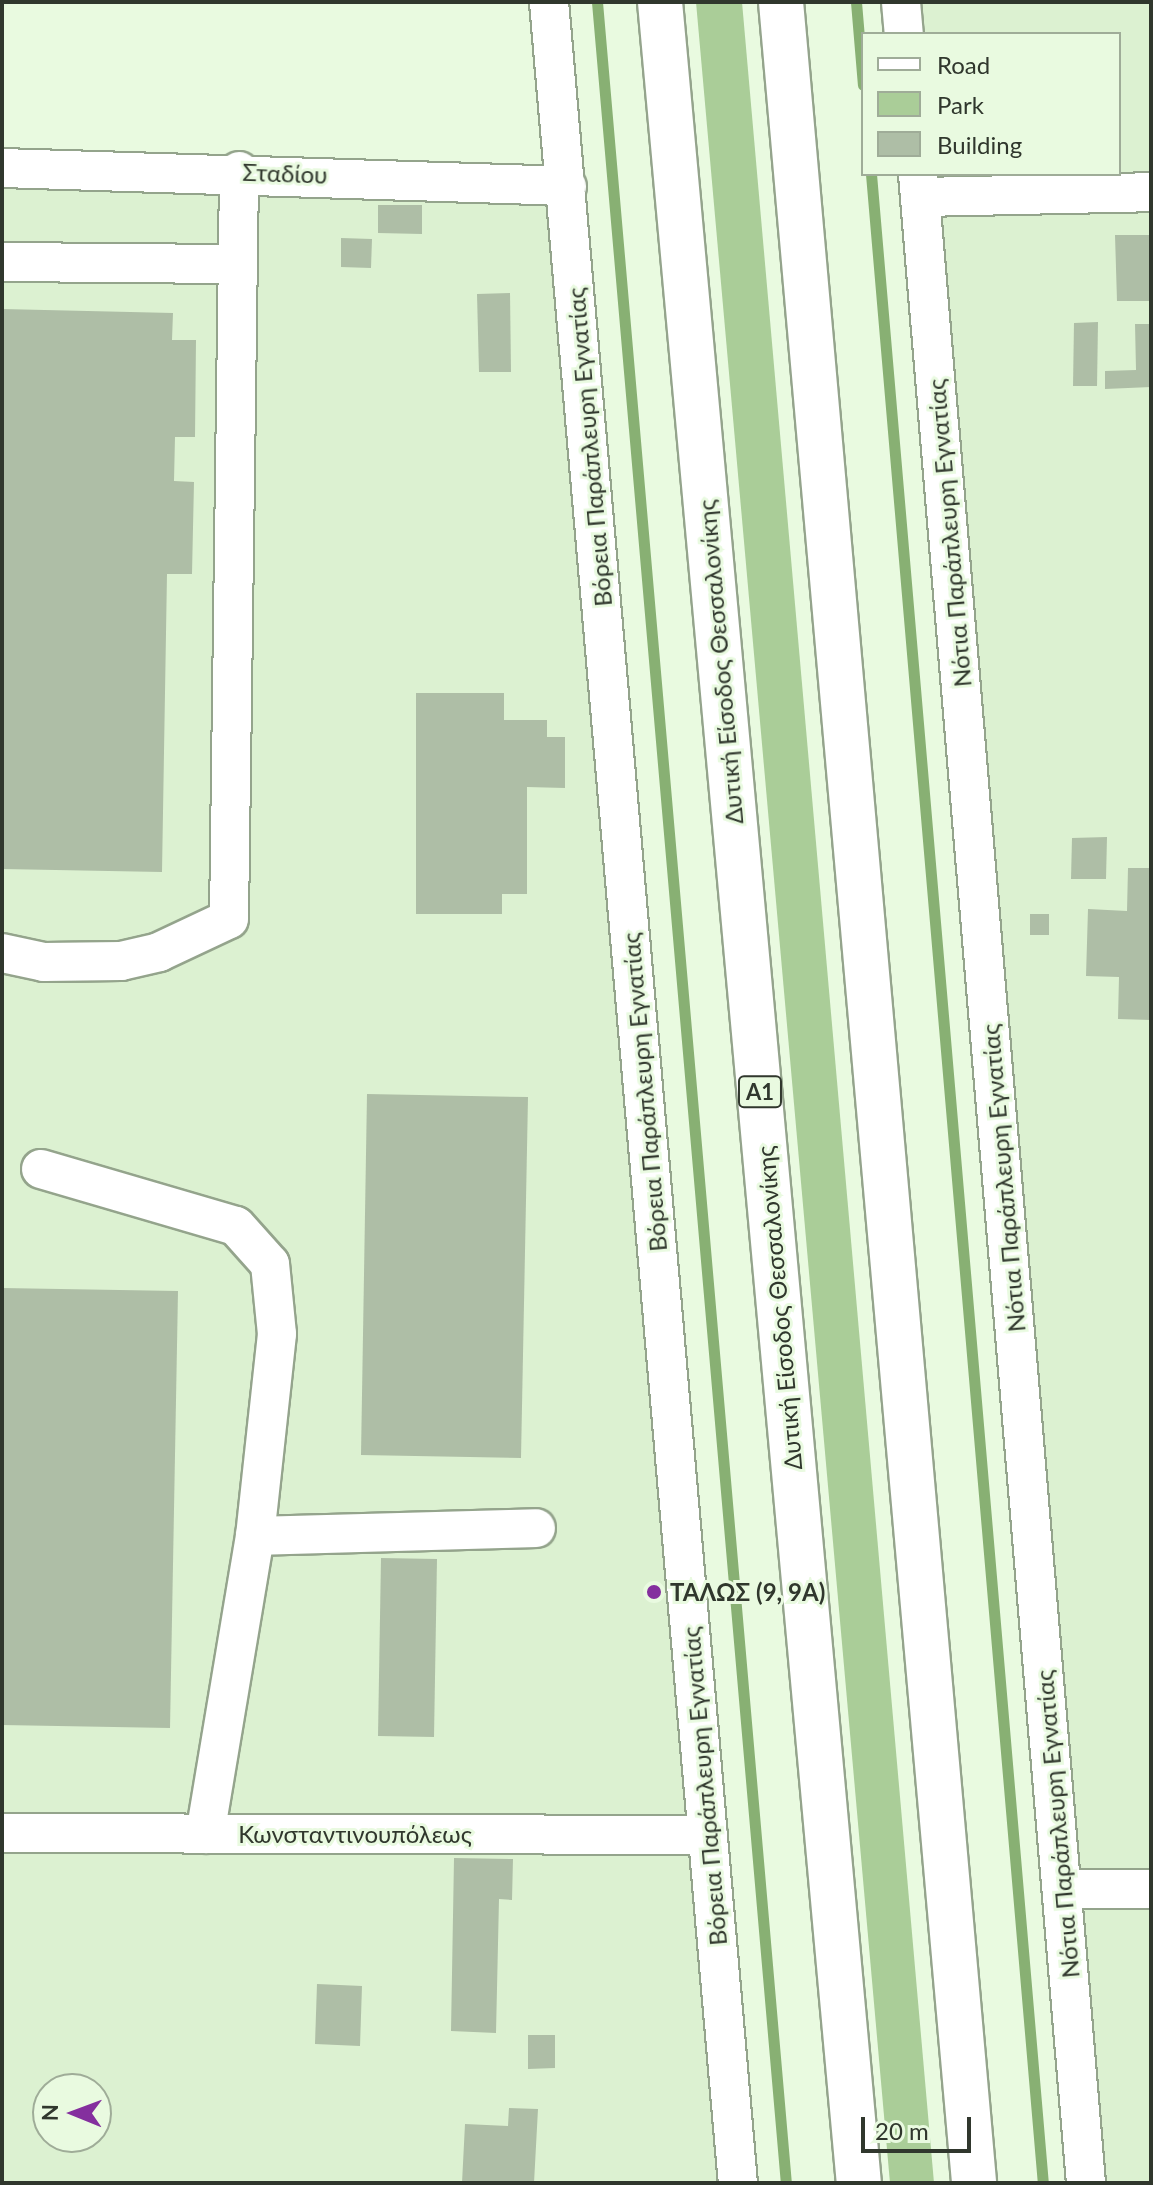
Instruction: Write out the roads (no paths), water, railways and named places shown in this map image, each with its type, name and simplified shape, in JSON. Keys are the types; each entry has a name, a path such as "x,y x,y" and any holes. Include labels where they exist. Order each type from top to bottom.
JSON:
{"highway":[{"name":"Δυτική Είσοδος Θεσσαλονίκης","path":"660,2 859,2183"},
{"path":"781,2 974,2183"}],"street":[{"name":"Βόρεια Παράπλευρη Εγνατίας","path":"549,2 738,2183"},
{"path":"901,2 904,32"},
{"name":"Σταδίου","path":"2,168 239,171 567,186"},
{"path":"2,953 82,964 121,961 159,952 229,919 239,171"},
{"path":"919,185 1151,192"},
{"name":"Νότια Παράπλευρη Εγνατίας","path":"919,185 1086,2183"},
{"path":"2,262 238,264"},
{"path":"41,1169 236,1226 270,1264 277,1334 255,1536 205,1834"},
{"path":"255,1536 536,1528"},
{"name":"Κωνσταντινουπόλεως","path":"2,1833 708,1835"},
{"path":"1063,1889 1151,1889"}],"waterway":[{"path":"597,2 786,2183"},
{"path":"856,2 861,61"},
{"path":"871,176 1043,2183"}],"place":[{"name":"ΤΑΛΩΣ (9, 9Α)","path":"654,1592"}]}
